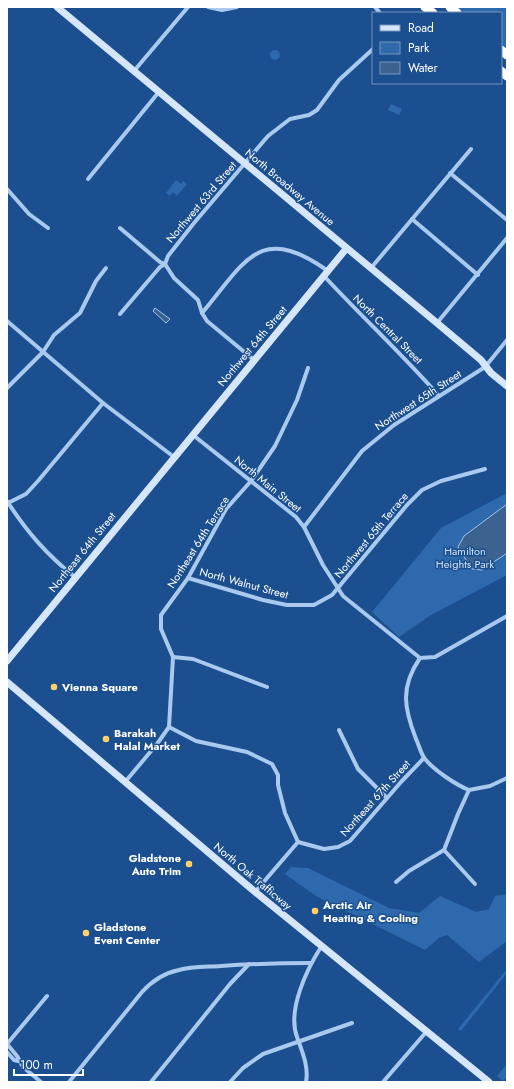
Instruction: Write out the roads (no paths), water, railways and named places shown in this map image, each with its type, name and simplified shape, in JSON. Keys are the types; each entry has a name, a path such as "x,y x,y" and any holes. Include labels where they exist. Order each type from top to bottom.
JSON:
{"street":[{"name":"North Broadway Avenue","path":"57,7 158,93 245,163 346,249 481,360 485,367 507,386"},
{"path":"134,71 188,7"},
{"path":"208,7 222,10 237,7"},
{"name":"Northwest 63rd Street","path":"120,314 160,267 165,264 168,256 268,136 280,125 290,120 309,115 317,110 339,80 372,50"},
{"path":"88,179 158,93"},
{"path":"371,269 471,149"},
{"path":"450,173 507,220"},
{"path":"7,189 30,214 48,228"},
{"path":"412,219 478,275"},
{"path":"120,228 160,262 165,264 174,278 198,300 202,313 211,325 254,360"},
{"path":"437,323 507,238"},
{"name":"North Central Street","path":"202,313 248,259 263,250 279,249 300,253 326,273 370,326 408,361 439,396"},
{"name":"Northwest 64th Street","path":"174,457 346,249"},
{"path":"7,388 43,352 54,335 80,313 96,281 106,268"},
{"path":"7,322 103,403 174,457"},
{"path":"485,367 507,340"},
{"name":"Northwest 65th Street","path":"304,527 367,446 394,425 485,367"},
{"name":"Northeast 64th Terrace","path":"173,658 161,629 161,615 188,578 226,509 251,482 283,432 298,400 308,368"},
{"path":"76,578 43,550 26,529 8,502 26,494 103,403"},
{"name":"North Main Street","path":"193,435 296,517 304,527 338,589 353,606 420,658"},
{"name":"Northeast 64th Street","path":"7,661 174,457"},
{"name":"Northwest 65th Terrace","path":"338,589 407,505 422,490 441,481 485,469"},
{"name":"North Walnut Street","path":"188,578 287,605 314,605 329,598 338,589"},
{"path":"420,658 435,657 507,616"},
{"path":"125,782 169,728 173,658 193,659 267,686"},
{"name":"Northeast 67th Street","path":"298,842 324,849 345,845 424,758 410,724 404,698 408,679 420,658"},
{"name":"North Oak Trafficway","path":"7,682 321,947 489,1082"},
{"path":"169,728 196,741 247,752 272,764 278,775 278,784 285,813 298,842 255,892"},
{"path":"339,730 358,769 387,798"},
{"path":"424,758 453,782 469,790 490,786 505,779 507,784"},
{"path":"396,882 409,871 444,850 469,790"},
{"path":"444,850 475,884"},
{"path":"306,1082 307,1068 296,1030 296,1010 310,963 321,947"},
{"path":"69,1082 136,999 153,982 179,970 250,964 310,963"},
{"path":"151,1082 230,984 250,964"},
{"path":"18,1061 17,1056 7,1044 47,996"},
{"path":"230,1082 255,1058 272,1049 352,1024"},
{"path":"383,1082 427,1031"},
{"path":"7,1052 14,1060 18,1061 40,1082"}],"water":[{"path":"155,308 170,319 166,323 153,311"},
{"path":"507,504 507,553 482,570 472,569 458,547 464,536"}],"place":[{"name":"Vienna Square","path":"54,687"},
{"name":"Barakah Halal Market","path":"106,739"},
{"name":"Gladstone Auto Trim","path":"189,864"},
{"name":"Arctic Air Heating & Cooling","path":"315,911"},
{"name":"Gladstone Event Center","path":"86,933"}],"park label":[{"name":"Hamilton Heights Park","path":"465,557"}]}
